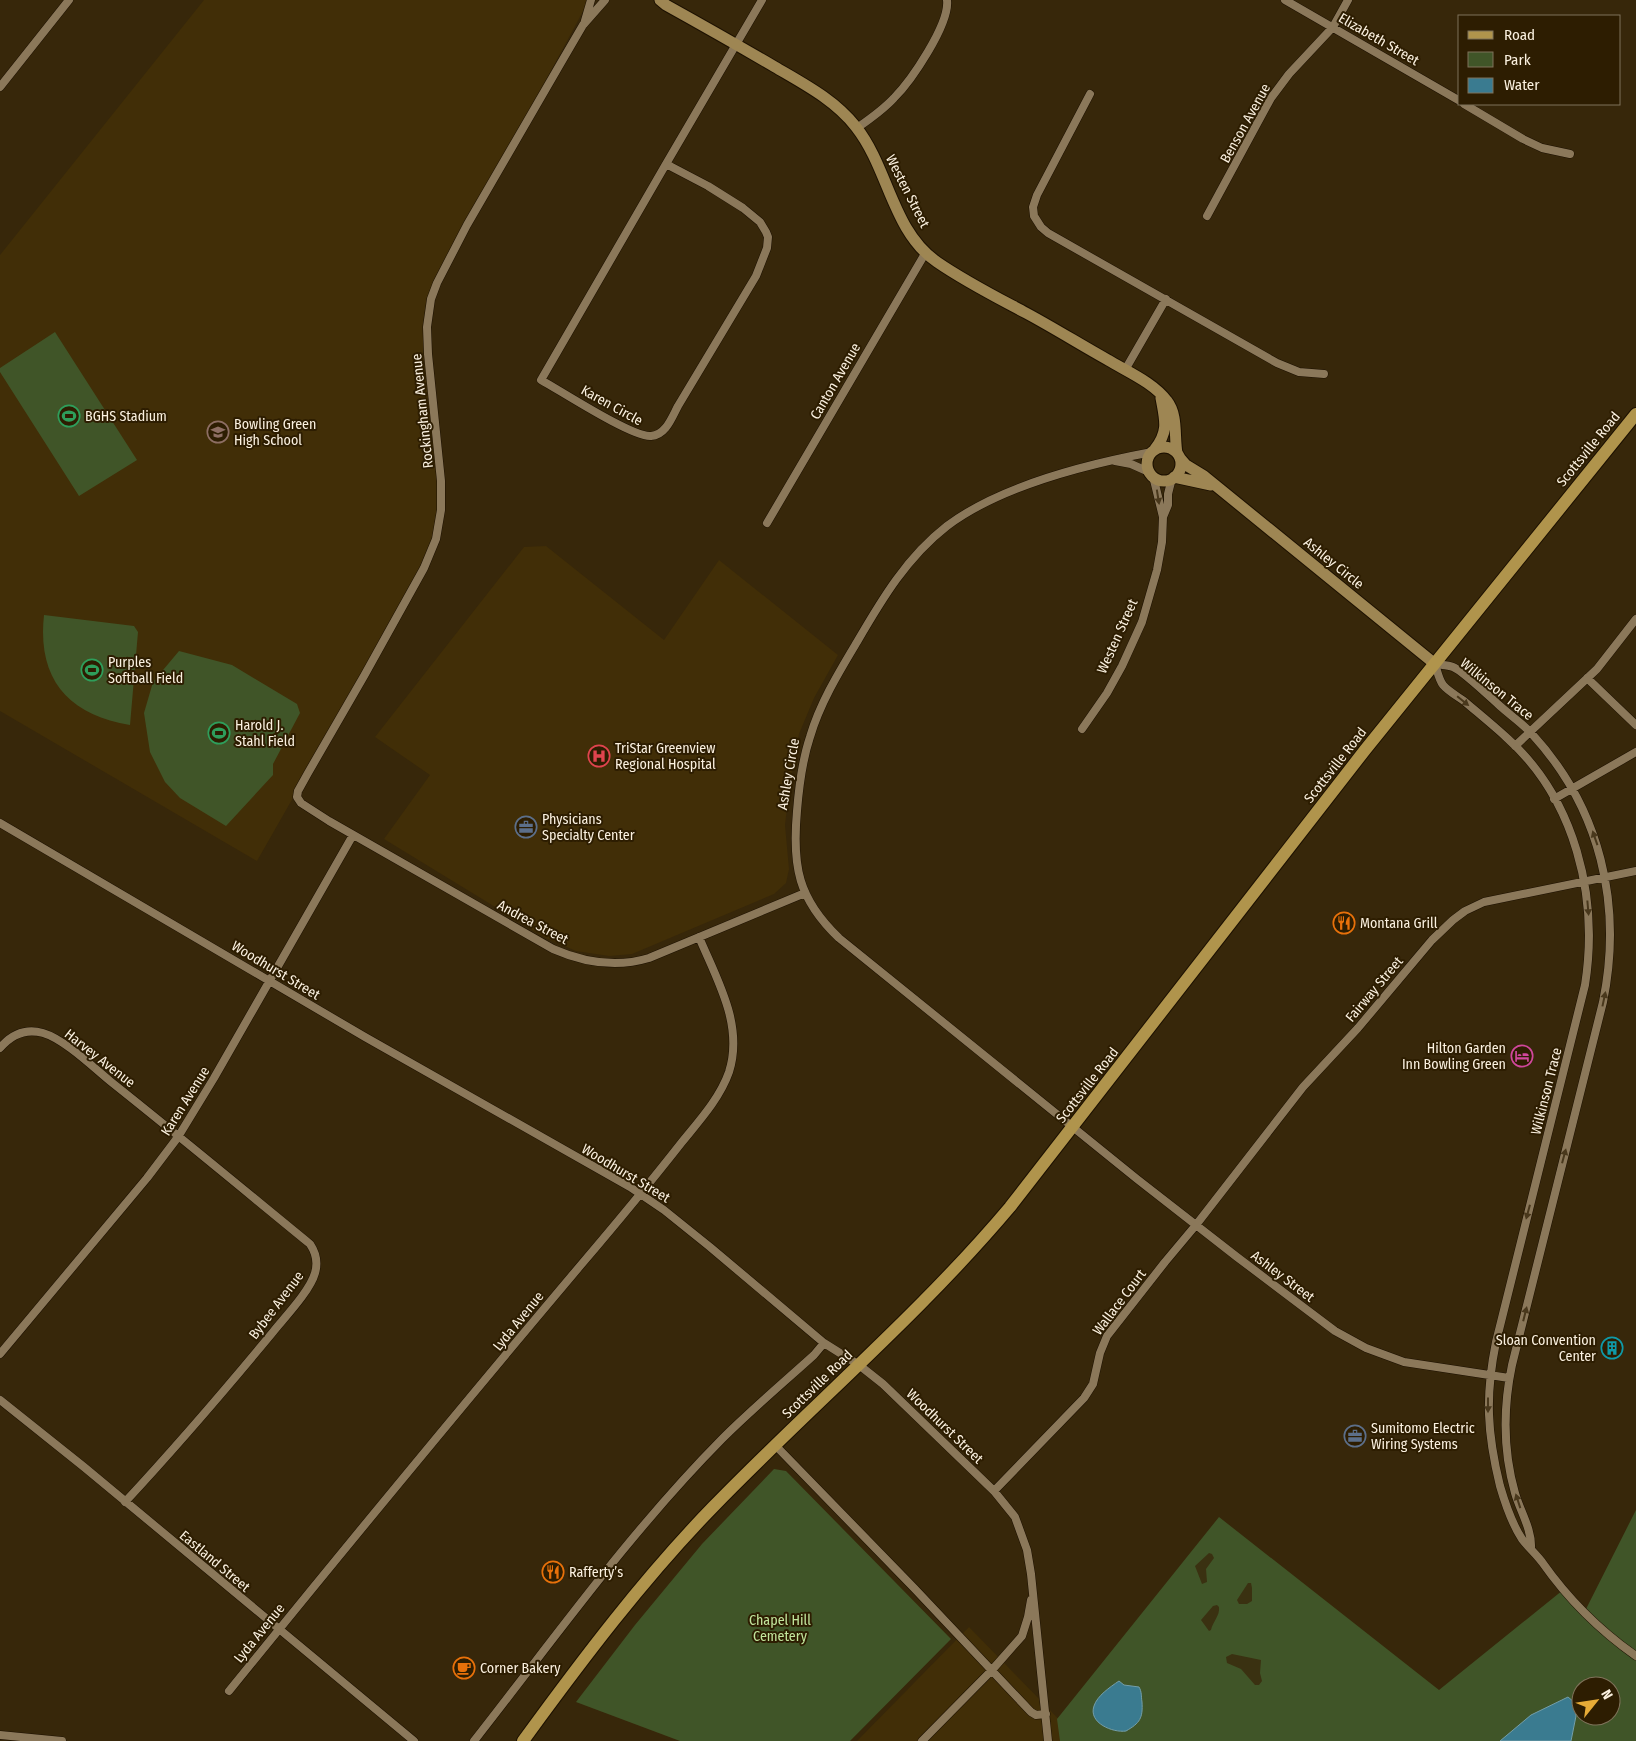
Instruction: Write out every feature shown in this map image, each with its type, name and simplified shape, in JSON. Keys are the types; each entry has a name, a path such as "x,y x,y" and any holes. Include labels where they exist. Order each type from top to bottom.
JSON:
{"main road":[{"name":"Scottsville Road","path":"523,1741 613,1622 712,1508 922,1303 970,1253 1010,1207 1074,1127 1308,823 1636,414"}],"street":[{"path":"0,87 69,0"},
{"name":"Rockingham Avenue","path":"583,26 591,0"},
{"name":"Rockingham Avenue","path":"297,797 298,791 424,568 436,539 441,510 441,481 427,327 431,299 437,283 499,168 583,26 605,0"},
{"name":"Westen Street","path":"650,0 663,2 834,104 857,128 870,150 904,224 926,252 936,261 973,284 1148,384 1167,401 1172,410 1178,455"},
{"path":"736,44 762,0"},
{"path":"857,128 895,98 914,73 943,21 947,11 947,0"},
{"name":"Elizabeth Street","path":"1285,0 1458,100"},
{"name":"Benson Avenue","path":"1207,216 1271,98 1289,74 1333,27 1348,0"},
{"name":"Karen Circle","path":"666,164 708,186 743,208 764,227 768,242 756,276 669,423 662,432 652,436 634,433 541,380 666,164 736,44"},
{"path":"1090,94 1037,195 1033,207 1034,216 1040,227 1277,363 1299,372 1324,374"},
{"path":"1466,105 1542,148 1570,154"},
{"name":"Canton Avenue","path":"767,523 926,252"},
{"path":"1125,370 1166,299"},
{"path":"1151,474 1148,461 1160,442 1166,423 1160,394"},
{"path":"1115,461 1162,480 1173,478 1180,470 1178,455 1169,447 1159,447 1153,451"},
{"name":"Ashley Circle","path":"1074,1127 839,938 820,918 805,893 798,874 794,850 800,781 810,737 820,708 841,670 875,611 904,567 936,535 983,504 1009,493 1073,471 1153,451"},
{"name":"Ashley Circle","path":"1178,455 1186,465 1215,486 1435,664"},
{"name":"Westen Street","path":"1151,474 1158,492 1163,517"},
{"name":"Westen Street","path":"1082,729 1107,693 1122,666 1142,622 1157,570 1162,542 1163,517 1168,504 1168,494 1173,478"},
{"name":"Ashley Circle","path":"1173,478 1215,486"},
{"path":"1515,746 1597,669 1636,619"},
{"name":"Wilkinson Trace","path":"1531,1548 1532,1539 1515,1492 1508,1462 1505,1414 1509,1378 1606,986 1611,936 1610,910 1605,877 1593,833 1572,788 1554,760 1530,732 1454,667 1435,664 1442,684 1492,724 1515,746 1538,774 1554,799 1572,837 1585,882 1590,934 1586,985 1506,1298 1490,1375 1488,1398 1489,1427 1497,1475 1504,1498 1522,1538 1558,1586 1598,1626 1636,1656"},
{"path":"1587,678 1636,724"},
{"path":"1554,799 1636,752"},
{"name":"Andrea Street","path":"297,797 301,803 313,812 553,949 577,959 602,963 638,961 661,954 805,893"},
{"name":"Woodhurst Street","path":"0,823 365,1037 641,1194 710,1247 824,1343 883,1384 994,1491 1009,1508 1022,1533 1030,1562 1048,1741"},
{"name":"Karen Avenue","path":"0,1354 147,1178 178,1136 214,1078 353,835"},
{"name":"Fairway Street","path":"1196,1225 1303,1087 1358,1028 1428,945 1453,920 1484,902 1636,870"},
{"name":"Lyda Avenue","path":"229,1691 552,1299 641,1194 712,1104 725,1081 732,1061 733,1032 729,1010 699,937"},
{"name":"Harvey Avenue","path":"0,1048 8,1039 21,1032 32,1031 48,1035 68,1048 178,1136"},
{"name":"Ashley Street","path":"1074,1127 1196,1225 1336,1331 1366,1348 1417,1365 1509,1378"},
{"name":"Bybee Avenue","path":"125,1502 194,1427 263,1344 304,1292 316,1272 316,1255 310,1244 178,1136"},
{"name":"Wallace Court","path":"994,1491 1084,1398 1091,1388 1100,1353 1107,1336 1196,1225"},
{"path":"474,1741 619,1555 674,1492 722,1439 814,1355 824,1343"},
{"name":"Eastland Street","path":"0,1400 414,1741"},
{"path":"775,1445 1031,1712 1036,1715 1046,1714"},
{"path":"922,1741 992,1670 1022,1636 1028,1618 1032,1588"},
{"path":"0,1735 62,1741"}],"shaded area":[{"name":"Bowling Green High School","path":"204,0 589,0 440,277 428,313 440,467 439,524 424,568 257,861 0,711 0,255"},
{"name":"TriStar Greenview Regional Hospital","path":"546,546 664,640 719,560 838,655 814,698 799,734 791,775 785,825 789,869 786,883 774,894 632,954 609,956 576,951 546,938 384,839 430,775 375,737 524,547"},
{"path":"969,1627 1080,1741 857,1741"}],"green space":[{"name":"BGHS Stadium","path":"55,332 137,460 79,496 0,372 0,368"},
{"name":"Purples Softball Field","path":"44,615 134,626 138,632 130,725 89,713 74,703 61,690 52,675 46,658 43,638"},
{"name":"Harold J. Stahl Field","path":"179,651 232,665 297,704 300,713 273,764 273,775 226,826 180,798 165,782 150,752 144,713 153,682"},
{"name":"Chapel Hill Cemetery","path":"774,1469 786,1471 951,1639 850,1741 680,1741 576,1702 635,1625 702,1544"},
{"path":"1636,1510 1636,1741 1060,1741 1057,1719 1219,1517 1439,1690 1563,1590 1585,1611"}],"sand":[{"path":"1209,1553 1214,1558 1206,1569 1207,1582 1202,1584 1195,1566"},
{"path":"1248,1583 1251,1583 1252,1601 1247,1604 1239,1604 1237,1600"},
{"path":"1217,1605 1219,1607 1218,1613 1209,1631 1201,1620 1213,1606"},
{"path":"1232,1654 1261,1660 1260,1673 1262,1681 1259,1685 1255,1685 1241,1669 1227,1663 1226,1657"}],"water":[{"path":"1119,1681 1124,1685 1139,1687 1141,1692 1142,1708 1140,1720 1126,1731 1103,1726 1098,1722 1093,1712 1094,1706 1101,1695"},
{"path":"1568,1697 1571,1700 1571,1726 1574,1726 1571,1741 1500,1741 1531,1715"}],"place":[{"name":"BGHS Stadium","path":"69,416"},
{"name":"Bowling Green High School","path":"218,432"},
{"name":"Purples Softball Field","path":"92,670"},
{"name":"Harold J. Stahl Field","path":"219,733"},
{"name":"TriStar Greenview Regional Hospital","path":"599,756"},
{"name":"Physicians Specialty Center","path":"526,827"},
{"name":"Montana Grill","path":"1344,923"},
{"name":"Hilton Garden Inn Bowling Green","path":"1522,1056"},
{"name":"Sloan Convention Center","path":"1612,1348"},
{"name":"Sumitomo Electric Wiring Systems","path":"1355,1436"},
{"name":"Rafferty’s","path":"553,1572"},
{"name":"Corner Bakery","path":"464,1668"}]}
